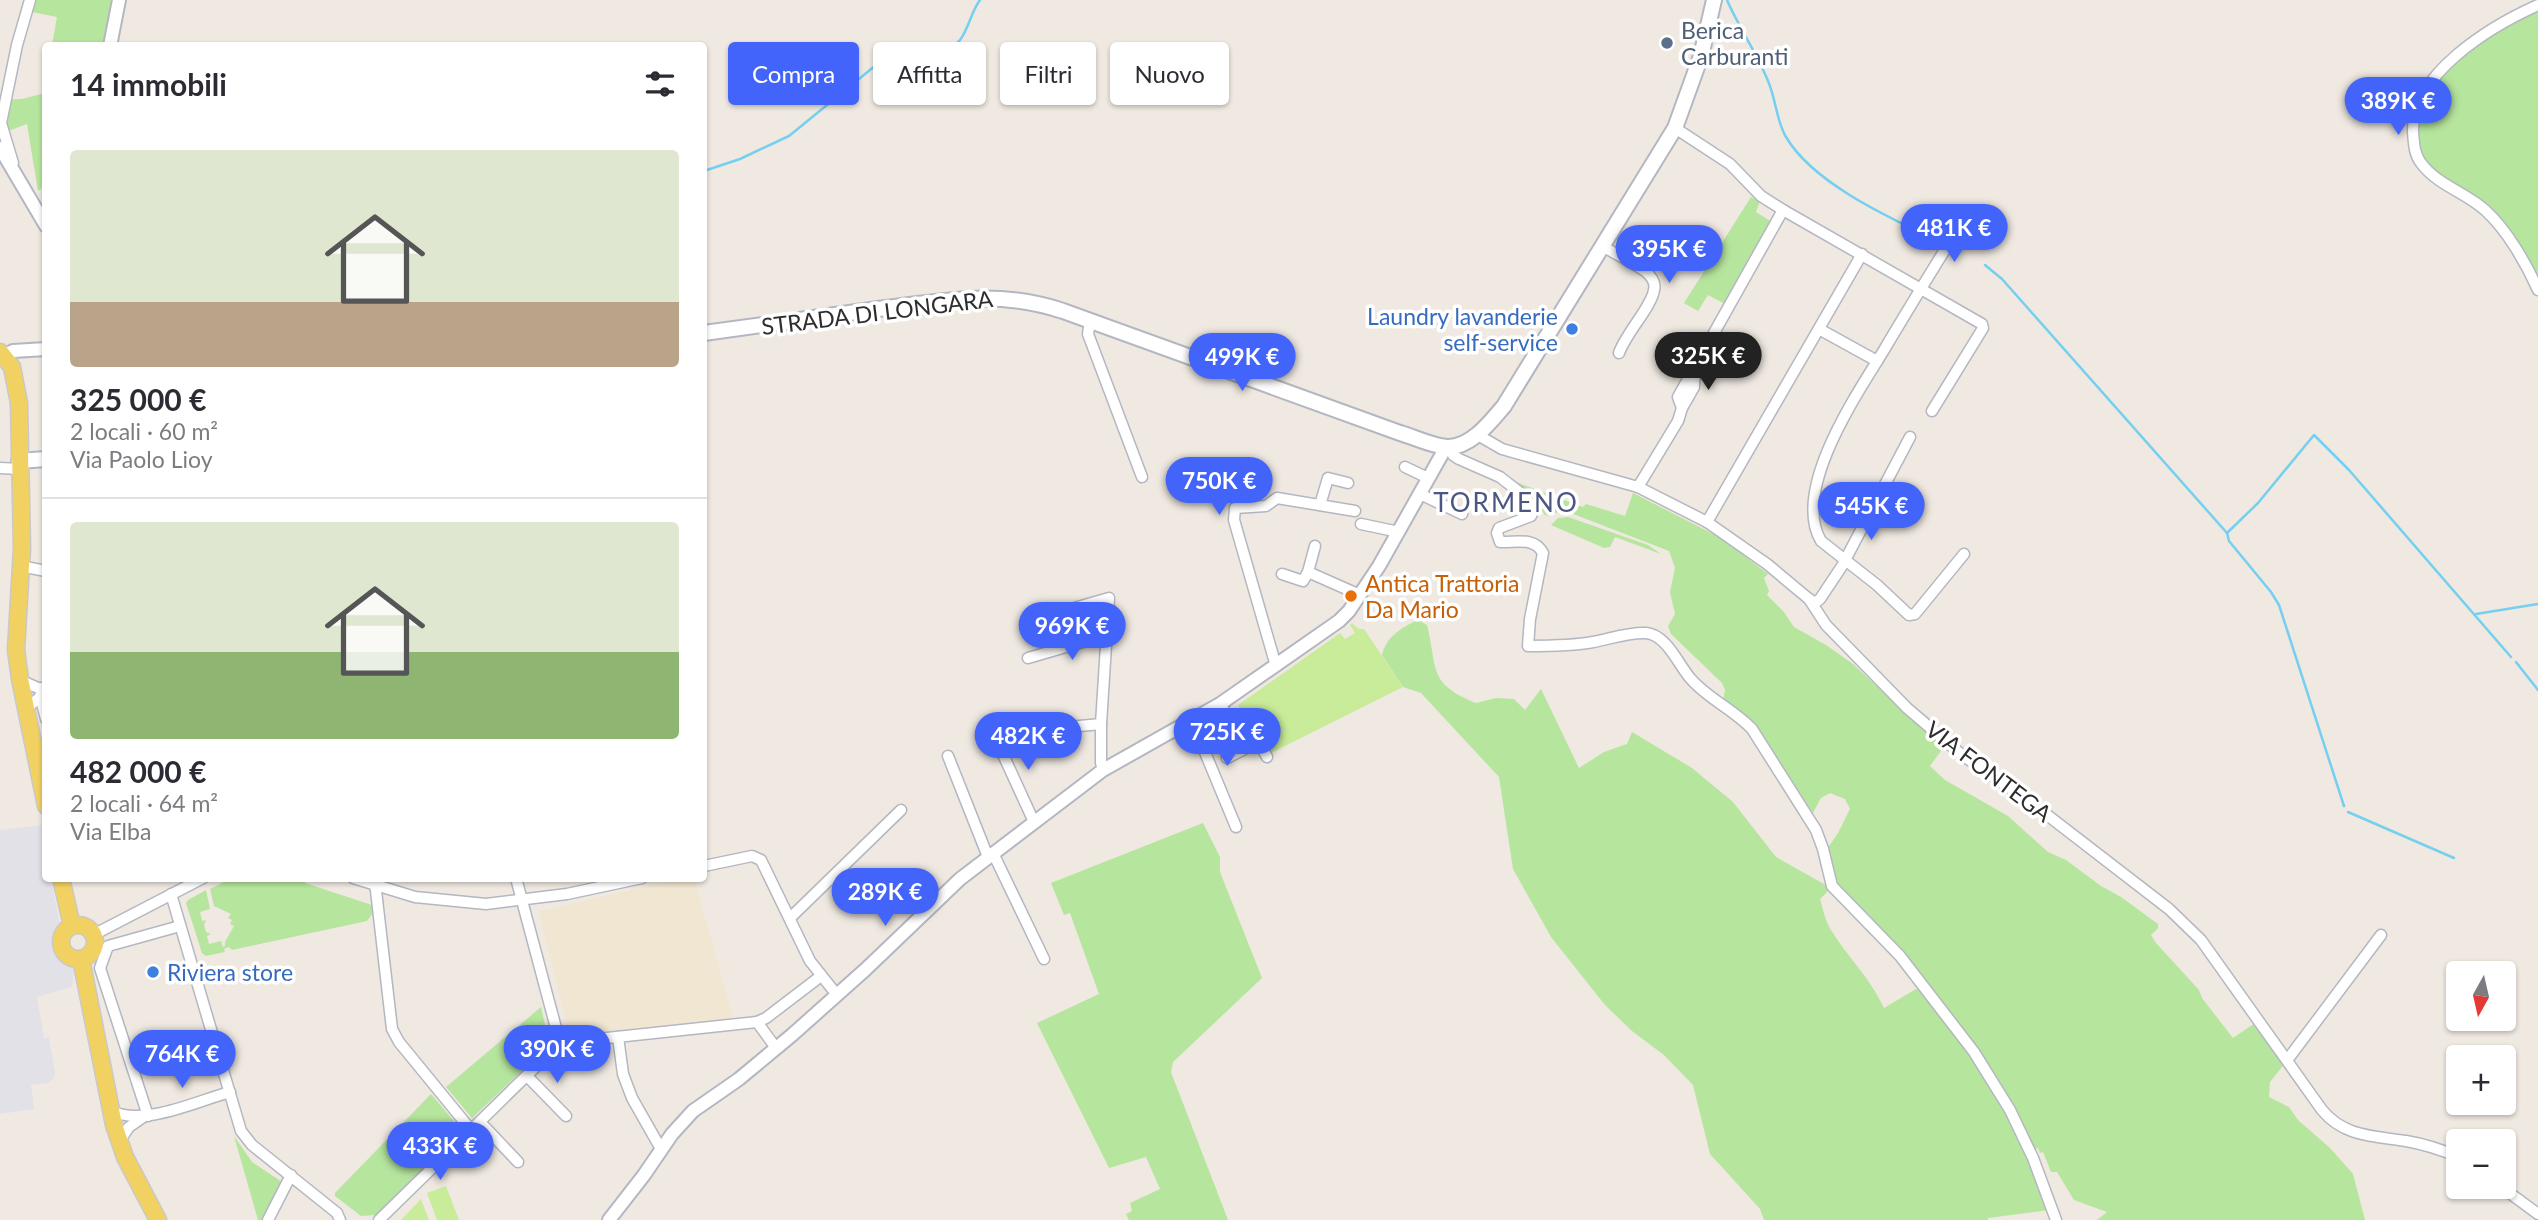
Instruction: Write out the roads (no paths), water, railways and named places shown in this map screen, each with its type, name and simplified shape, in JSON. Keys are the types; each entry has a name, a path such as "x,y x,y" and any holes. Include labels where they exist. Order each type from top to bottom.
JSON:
{"main road":[{"path":"1449,447 1462,444 1476,434 1504,406 1675,128 1700,56 1714,0"},
{"name":"STRADA DI LONGARA","path":"707,333 983,297 1035,302 1400,433 1449,447"},
{"path":"2,354 12,367 20,419 22,523 16,650 42,787"},
{"path":"19,465 42,461"},
{"path":"62,882 72,926"},
{"path":"72,926 84,926 93,935 93,950 81,960 65,954 60,944 63,933 72,926"},
{"path":"81,960 110,1110 119,1142 158,1220"}],"street":[{"path":"17,177 1,123 17,45 30,0"},
{"path":"111,42 119,0"},
{"path":"2538,5 2498,25 2437,75 2419,100 2413,122 2418,160 2438,180 2485,210 2508,238 2538,290"},
{"path":"1675,128 1730,164 1761,196 1973,318 1983,328 1932,411"},
{"path":"0,148 42,219"},
{"path":"1638,487 1678,421 1694,387 1695,365 1783,210"},
{"path":"1964,554 1913,616 1821,541 1813,518 1821,467 1835,431 1946,248 1968,225"},
{"path":"1602,246 1647,273 1654,281 1651,298 1623,341 1619,353"},
{"path":"1707,523 1862,254"},
{"path":"1090,320 1088,334 1142,477"},
{"path":"1819,329 1877,361"},
{"path":"2,354 42,349"},
{"name":"VIA FONTEGA","path":"1476,434 1502,449 1638,487 1707,523 1751,552 1809,599 1826,625 1914,714 1962,755 2029,801 2169,909 2201,940 2322,1110 2344,1129 2356,1134 2420,1144 2446,1153"},
{"path":"1809,599 1815,603 1820,599 1846,559 1910,437"},
{"path":"608,1220 693,1111 739,1079 837,995 960,879 1103,770 1220,704 1339,621 1360,595 1449,447 1459,459 1500,477 1523,495 1534,508 1531,516 1499,528 1497,533 1500,542 1523,540 1538,546 1543,553 1530,618 1528,646 1579,645 1628,634 1647,633 1660,639 1702,691 1740,717 1752,729 1816,830 1832,886 1900,956 1974,1052 2022,1133 2056,1220"},
{"path":"0,468 19,465"},
{"path":"1405,467 1429,478"},
{"path":"1320,505 1328,478 1348,483"},
{"path":"1420,494 1462,514"},
{"path":"1276,666 1234,520 1235,508 1266,506 1277,498 1355,511"},
{"path":"1361,524 1399,532"},
{"path":"1282,574 1303,581 1315,546"},
{"path":"20,566 42,570"},
{"path":"1308,572 1360,595"},
{"path":"1036,619 1109,598 1101,724 1103,770"},
{"path":"1028,659 1107,635"},
{"path":"20,680 42,691"},
{"path":"26,709 42,694"},
{"path":"1220,704 1242,735 1252,745 1262,748 1267,757"},
{"path":"1192,721 1236,827"},
{"path":"1036,736 1069,727 1101,724"},
{"path":"993,731 996,743 1034,822"},
{"path":"1227,758 1252,745"},
{"path":"948,756 990,855 1044,959"},
{"path":"790,918 901,810"},
{"path":"707,865 744,857 757,857 765,866 810,961 837,995"},
{"path":"93,935 195,882"},
{"path":"471,1130 392,1029 375,882 415,897 486,904 567,894 623,882"},
{"path":"517,882 560,1043"},
{"path":"171,894 241,1131 252,1145 338,1213 340,1220"},
{"path":"145,1117 100,968 108,946 180,926"},
{"path":"2288,1059 2381,935"},
{"path":"379,1220 560,1043 757,1022 821,976"},
{"path":"757,1022 776,1048"},
{"path":"618,1037 622,1074 632,1098 662,1149"},
{"path":"527,1076 566,1116"},
{"path":"110,1110 125,1117 145,1117 230,1092"},
{"path":"119,1142 129,1128 145,1117"},
{"path":"480,1122 518,1162"},
{"path":"268,1220 291,1175"},
{"path":"2516,1198 2538,1214"}],"waterway":[{"path":"707,170 740,159 789,136 881,61 933,55 952,48 963,35 980,0"},
{"path":"1727,0 1759,60 1783,130 1798,154 1853,197 1934,239"},
{"path":"1985,265 2002,279 2227,533 2258,503 2314,435 2349,470 2511,657"},
{"path":"2227,533 2229,541 2279,605 2344,806"},
{"path":"2476,614 2538,604"},
{"path":"2516,662 2538,690"},
{"path":"2348,812 2454,858"}],"place":[{"name":"Berica Carburanti","path":"1667,43"},
{"name":"Laundry lavanderie self-service","path":"1572,329"},
{"name":"Antica Trattoria Da Mario","path":"1351,596"},
{"name":"Riviera store","path":"153,972"}],"district":[{"name":"TORMENO","path":"1506,502"}]}
